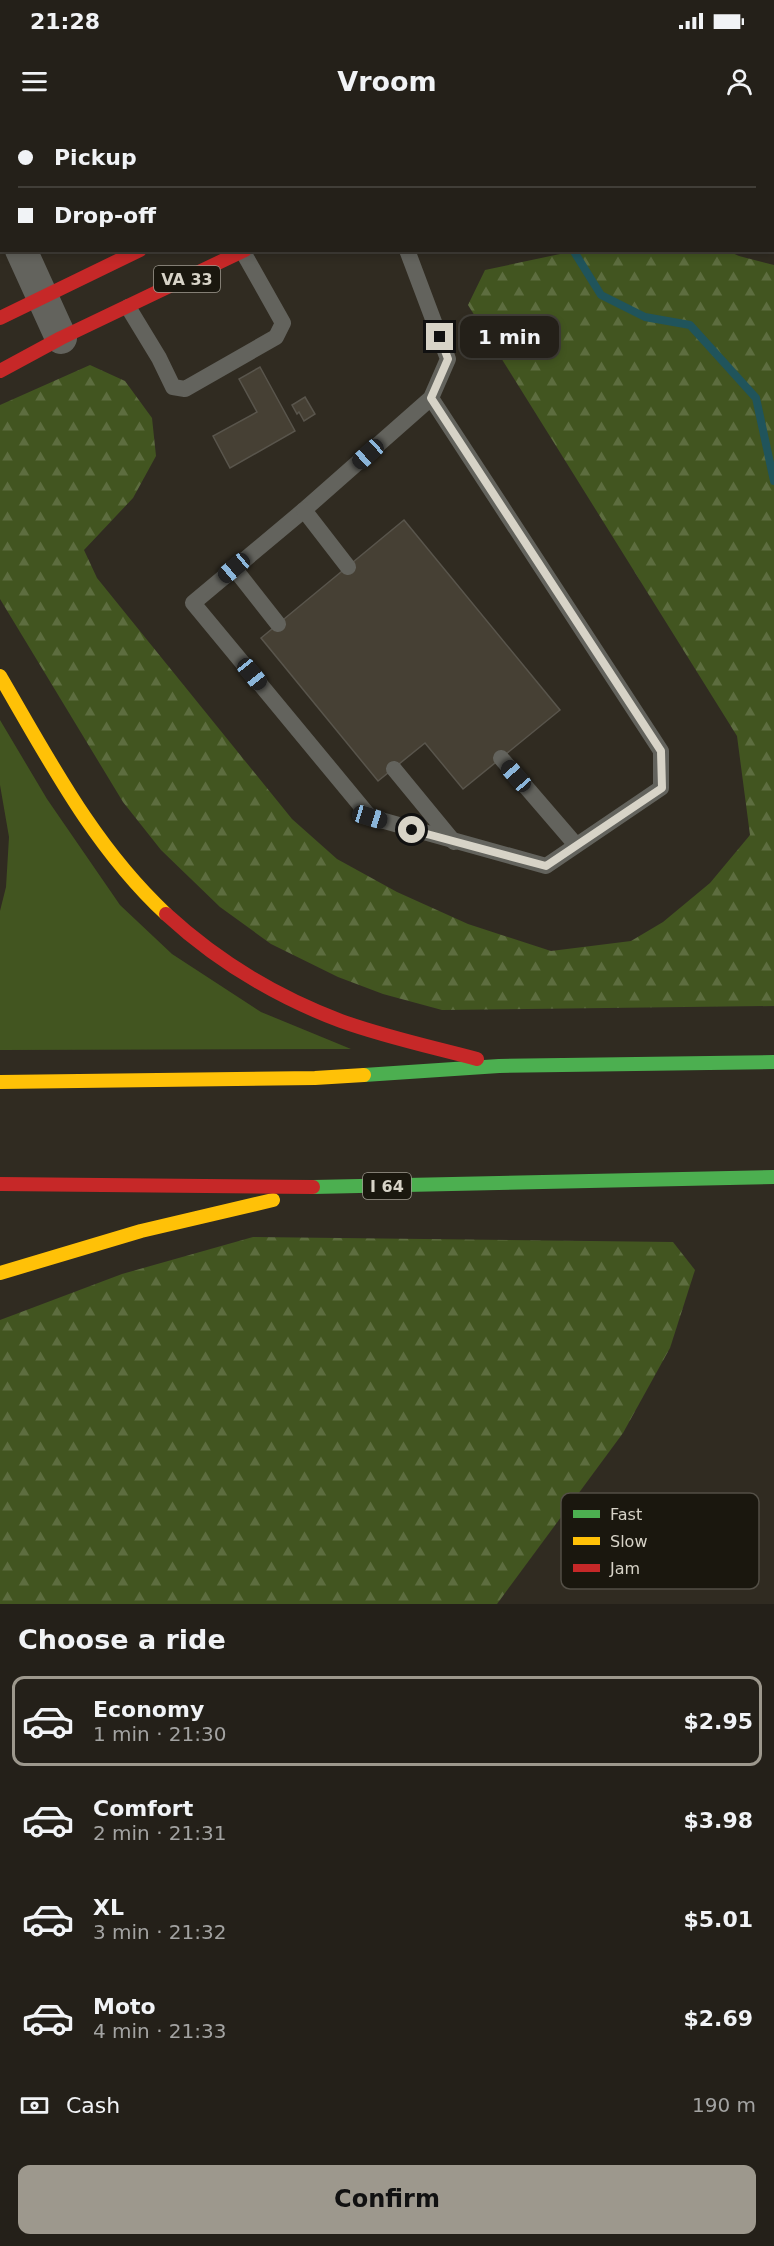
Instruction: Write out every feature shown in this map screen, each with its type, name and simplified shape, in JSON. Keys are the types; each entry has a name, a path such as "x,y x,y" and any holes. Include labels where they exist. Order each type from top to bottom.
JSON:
{"main road":[{"name":"VA 33","path":"0,318 136,252"},
{"name":"VA 33","path":"0,371 242,252"},
{"path":"0,676 106,848 146,896 195,940 260,983 325,1014 499,1066"},
{"path":"0,1082 315,1078 499,1066 774,1062"},
{"name":"I 64","path":"0,1184 326,1188 774,1177"},
{"path":"0,1273 141,1230 326,1188"}],"street":[{"path":"22,252 61,339"}],"lane":[{"path":"128,307 159,358 173,387 185,389 276,337 283,323 245,252"},
{"path":"407,252 448,359 431,398 304,510 193,603 370,817 546,866 662,788 661,751 431,398"},
{"path":"304,510 348,567"},
{"path":"234,568 278,624"},
{"path":"501,758 576,845"},
{"path":"394,768 454,842"}],"green space":[{"path":"569,252 730,252 774,265 774,1006 442,1010 383,994 338,977 271,944 220,907 161,850 123,802 0,599 0,405 90,365 125,381 152,418 156,456 133,498 84,550 97,578 292,819 337,859 397,892 468,924 551,951 631,941 663,922 710,883 750,835 737,736 468,305 485,270"},
{"path":"0,720 47,799 120,905 172,954 261,1012 351,1049 0,1050 0,911 6,887 9,837 0,785"},
{"path":"253,1237 673,1242 695,1270 670,1348 623,1433 579,1493 561,1493 561,1517 497,1604 0,1604 0,1320 122,1274"}],"building":[{"path":"260,367 295,431 230,468 213,436 257,412 239,379"},
{"path":"305,397 315,414 304,421 292,405"},
{"path":"404,520 560,710 463,789 425,743 378,781 261,638"}],"waterway":[{"path":"574,252 601,295 645,317 690,325 756,398 774,481"}],"traffic: fast":[{"path":"364,1075 499,1066 774,1062"},
{"path":"313,1187 774,1177"}],"traffic: slow":[{"path":"0,676 74,801 117,860 166,914"},
{"path":"0,1082 315,1078 364,1075"},
{"path":"0,1273 141,1231 273,1200"}],"traffic: jam":[{"path":"0,318 136,252"},
{"path":"0,371 61,338 241,252"},
{"path":"166,914 226,962 294,1001 358,1027 477,1059"},
{"path":"0,1184 313,1187"}],"route":[{"path":"412,830 546,866 662,788 661,751 431,398 448,359 440,337"}]}
